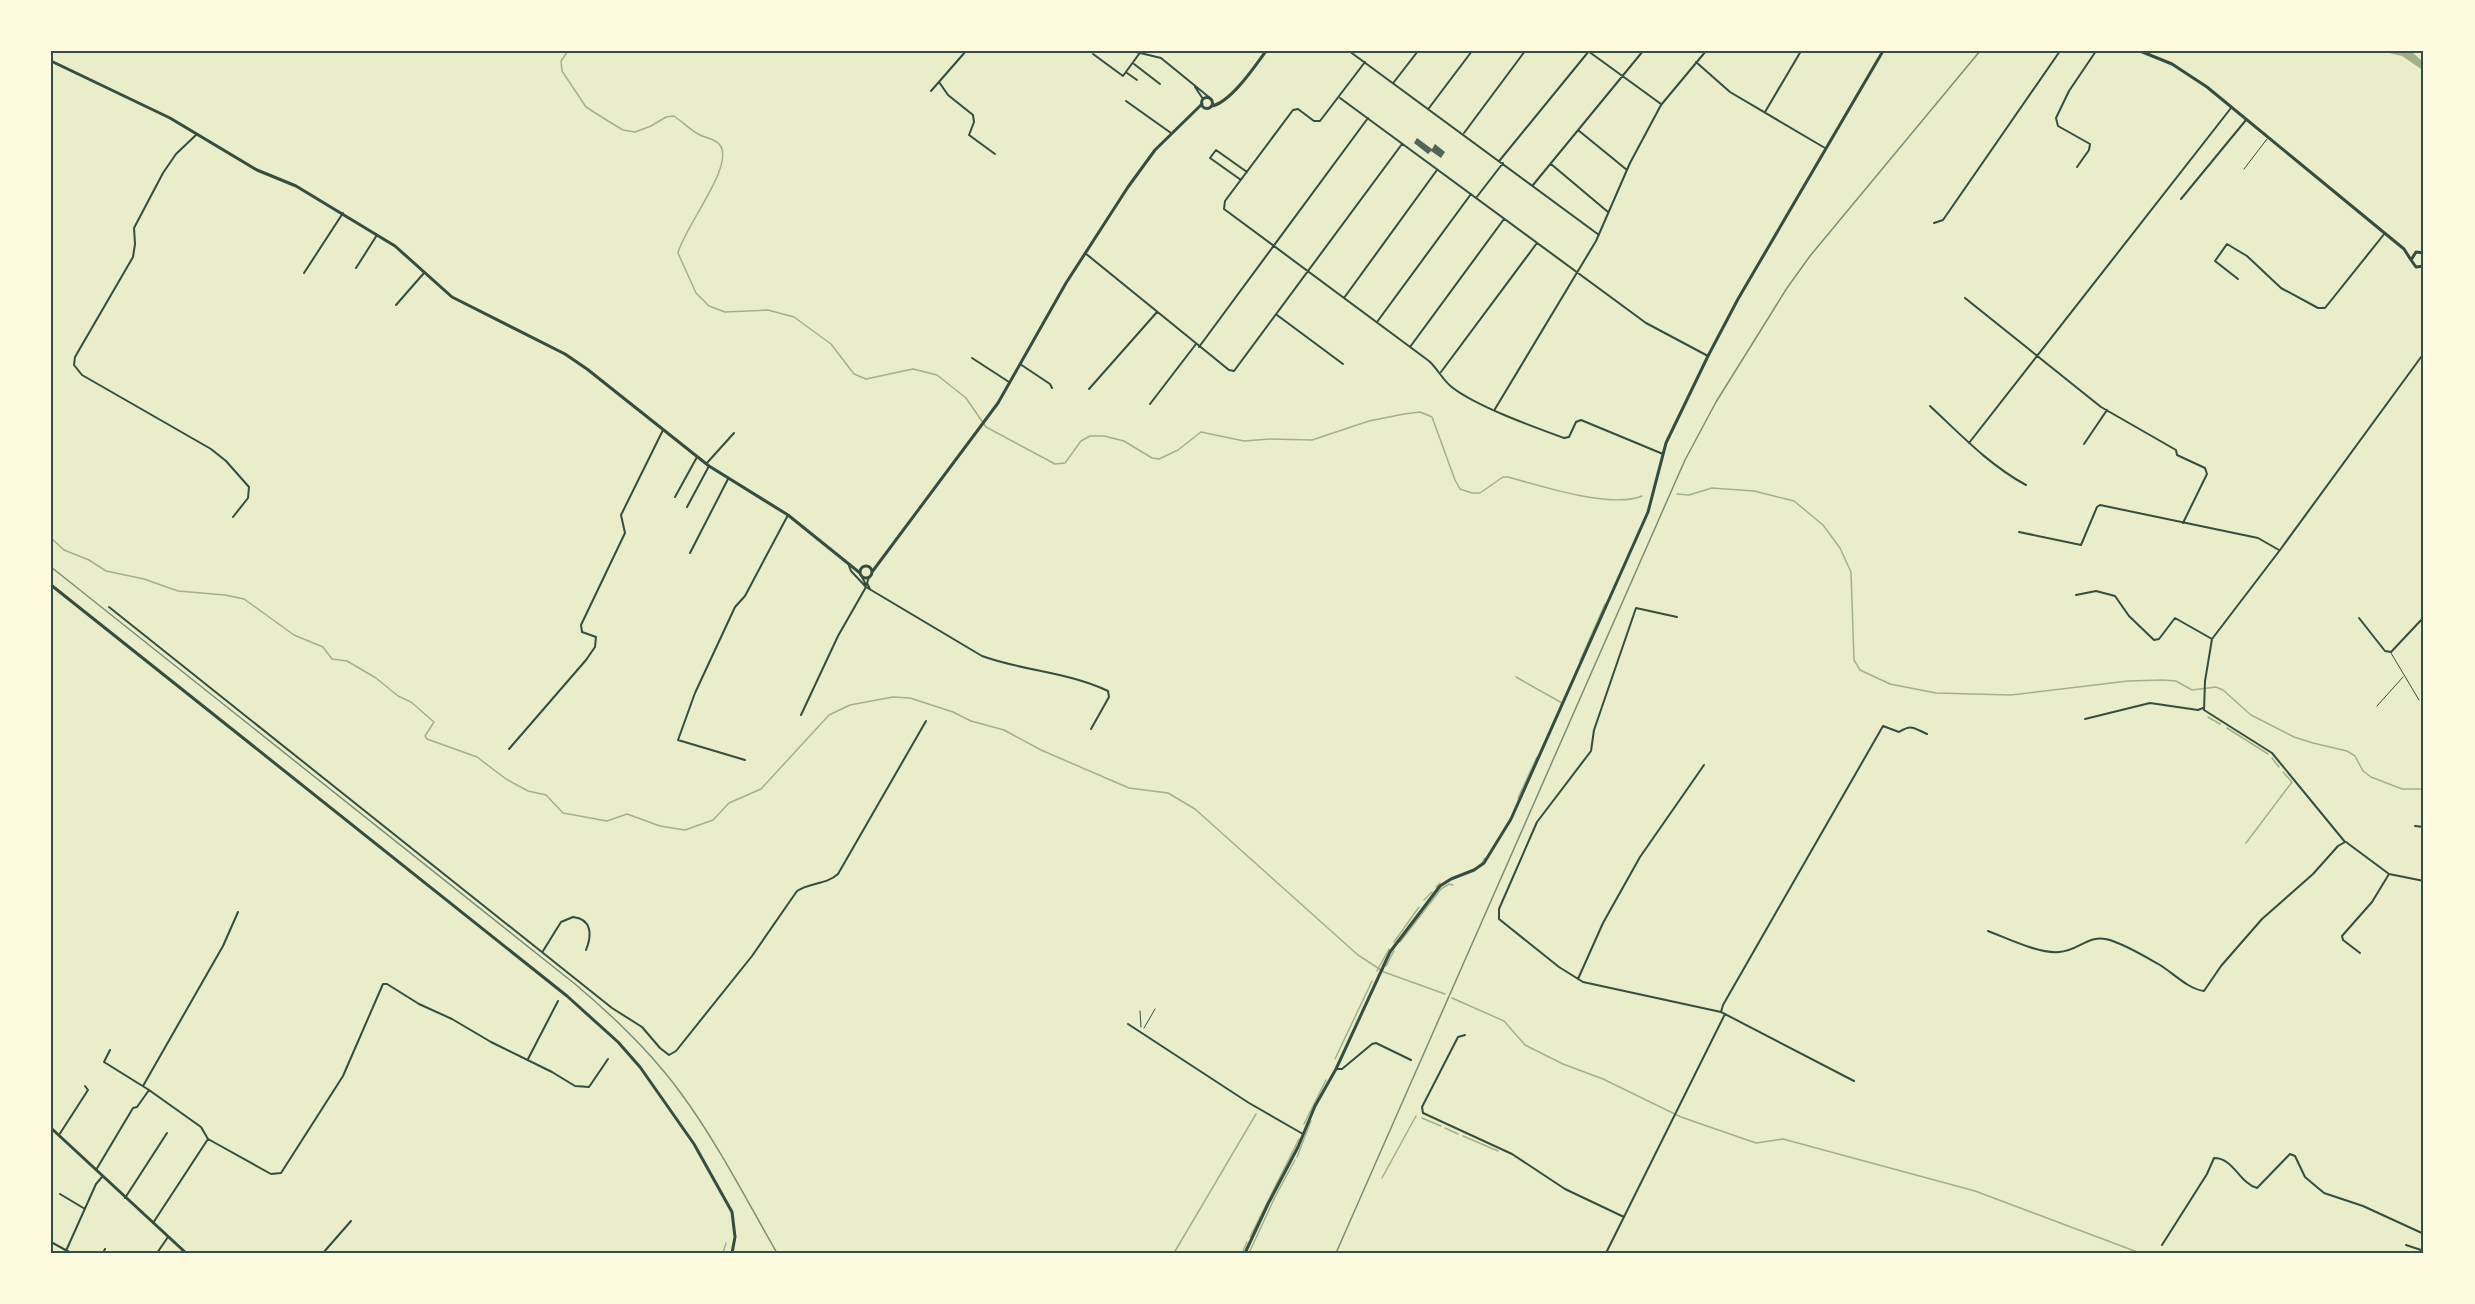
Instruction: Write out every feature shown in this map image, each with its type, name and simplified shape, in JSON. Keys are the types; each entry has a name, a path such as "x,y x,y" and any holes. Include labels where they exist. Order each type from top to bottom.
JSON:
{"street":[{"path":"931,91 966,51"},
{"path":"1132,51 1161,58 1211,99 1212,106"},
{"path":"1154,56 1155,51"},
{"path":"1194,114 1220,104 1226,99 1266,51"},
{"path":"1350,51 1599,235"},
{"path":"1394,83 1418,51"},
{"path":"1429,108 1472,51"},
{"path":"1464,134 1525,51"},
{"path":"1499,161 1589,51 1661,105"},
{"path":"1533,185 1643,51"},
{"path":"1495,409 1578,274 1599,235 1627,170 1661,105 1706,51"},
{"path":"1765,112 1801,51"},
{"path":"1245,1253 1315,1106 1336,1070 1383,965 1403,933 1440,886 1480,867 1493,851 1525,792 1648,512 1663,454 1708,356 1738,299 1883,51"},
{"path":"1934,223 1943,220 2060,51"},
{"path":"2077,167 2089,150 2090,144 2058,126 2055,118 2069,91 2096,51"},
{"path":"2140,51 2161,58 2183,70 2404,249 2414,266 2423,267"},
{"path":"1093,54 1122,76 1139,54"},
{"path":"51,61 170,118 257,170 296,186 395,246 446,292 466,306 575,360 707,465 788,515 860,573 864,583 870,589"},
{"path":"1365,62 1318,122 1298,109 1293,110 1224,203 1223,208 1410,347 1441,372 1447,383 1462,394 1564,438 1569,437 1576,422 1581,420 1663,454"},
{"path":"1696,62 1730,92 1826,148"},
{"path":"1133,64 1160,84"},
{"path":"1127,72 1137,80"},
{"path":"939,82 948,95 973,116 974,122 969,135 995,154"},
{"path":"870,589 867,582 879,561 986,421 1084,252 1128,187 1155,150 1202,104 1203,99 1194,84"},
{"path":"1339,97 1646,323 1708,356"},
{"path":"1203,99 1226,99"},
{"path":"1126,100 1171,133"},
{"path":"1202,104 1206,108"},
{"path":"1970,442 2231,108"},
{"path":"1199,346 1368,118"},
{"path":"2181,199 2246,120"},
{"path":"1578,130 1627,170"},
{"path":"197,134 176,154 163,172 134,228 133,257 75,357 74,365 82,375 211,449 226,461 249,487 248,498 233,517"},
{"path":"1084,252 1229,370 1236,370 1402,144"},
{"path":"1241,180 1210,158 1216,150 1248,172"},
{"path":"1476,198 1503,163"},
{"path":"1551,164 1609,212"},
{"path":"1344,298 1437,170"},
{"path":"1377,322 1471,194"},
{"path":"304,273 343,213"},
{"path":"1410,347 1504,219"},
{"path":"2238,279 2215,261 2227,244 2247,256 2281,288 2318,308 2325,308 2385,233"},
{"path":"356,268 377,235"},
{"path":"1441,372 1537,243"},
{"path":"2404,249 2424,252"},
{"path":"2411,260 2416,252"},
{"path":"396,305 424,273"},
{"path":"1965,298 2107,410 2176,450 2177,455 2205,468 2207,474 2183,523"},
{"path":"1089,389 1157,312"},
{"path":"1277,315 1343,364"},
{"path":"1150,404 1196,344"},
{"path":"2203,708 2212,639 2424,353"},
{"path":"972,358 1010,382"},
{"path":"1020,364 1050,384 1052,388"},
{"path":"1930,406 2010,477 2026,485"},
{"path":"2084,444 2107,410"},
{"path":"509,749 595,647 596,637 582,632 581,625 625,533 621,515 663,430"},
{"path":"687,507 707,465 734,433"},
{"path":"675,497 697,456"},
{"path":"690,553 728,479"},
{"path":"2019,532 2081,545 2100,505 2258,538 2280,550"},
{"path":"745,760 678,740 695,693 735,607 745,596 788,515"},
{"path":"860,573 866,567 879,561"},
{"path":"851,565 866,567 872,572"},
{"path":"851,565 851,571 866,587 982,656 999,662 1086,681 1108,692 1109,697 1091,729"},
{"path":"862,577 869,577"},
{"path":"51,585 567,996 618,1042 666,1102 728,1202 735,1224 732,1253"},
{"path":"801,715 838,636 866,587"},
{"path":"2076,595 2096,591 2115,596 2129,615 2154,640 2159,639 2175,618 2212,639"},
{"path":"109,607 612,1008 642,1027 669,1055 675,1052 724,992 797,891 809,885 827,881 838,874 926,721"},
{"path":"1677,617 1636,608 1593,734 1591,751 1537,822 1499,909 1499,919 1559,967 1578,979 1587,983 1724,1012 1854,1081"},
{"path":"2359,618 2385,651 2391,652 2424,617"},
{"path":"2085,719 2150,703 2198,710 2203,708"},
{"path":"2203,708 2272,753 2345,842 2389,874 2424,881"},
{"path":"1606,1253 1724,1012 1723,1005 1883,726 1899,732 1910,726 1927,734"},
{"path":"1578,979 1603,923 1640,857 1704,765"},
{"path":"2415,826 2424,826"},
{"path":"1988,932 2051,952 2066,951 2094,938 2102,938 2123,945 2186,983 2204,991 2221,966 2262,919 2313,874 2338,846 2345,842"},
{"path":"2360,953 2343,940 2342,936 2372,902 2389,874"},
{"path":"143,1086 223,946 238,912"},
{"path":"543,951 561,922 573,917 584,920 589,927 591,935 586,950"},
{"path":"110,1050 104,1062 201,1127 208,1139 271,1174 281,1173 343,1076 383,984 387,984 419,1004 452,1018 491,1042 528,1059 575,1086 586,1088 593,1083 608,1059"},
{"path":"528,1059 558,1001"},
{"path":"1128,1024 1249,1103 1303,1134"},
{"path":"1466,1035 1458,1037 1422,1107 1423,1113 1512,1154 1565,1189 1624,1217"},
{"path":"1336,1070 1342,1069 1376,1043 1411,1060"},
{"path":"59,1135 88,1090 86,1086"},
{"path":"96,1170 133,1108 137,1107 149,1090"},
{"path":"51,1128 186,1253"},
{"path":"125,1198 167,1133"},
{"path":"153,1223 208,1139"},
{"path":"2162,1245 2214,1158 2224,1159 2248,1184 2257,1188 2290,1154 2295,1156 2305,1177 2324,1193 2363,1206 2424,1234"},
{"path":"65,1252 96,1184 102,1176"},
{"path":"60,1194 85,1209"},
{"path":"323,1253 351,1221"},
{"path":"157,1253 168,1237"},
{"path":"51,1242 70,1253"},
{"path":"2406,1245 2424,1251"}],"lane":[{"path":"2244,169 2268,138"},
{"path":"2391,652 2419,700"},
{"path":"2377,706 2405,676"}],"path":[{"path":"1143,1034 1155,1009"},
{"path":"1140,1011 1143,1034"}],"shaded area":[{"path":"2380,51 2411,51 2424,63 2424,71 2402,56"}],"building":[{"path":"1417,138 1432,149 1435,144 1445,152 1441,158 1431,151 1428,154 1414,143"}],"waterway":[{"path":"568,51 561,61 562,71 586,107 608,121 623,130 635,132 666,117 674,116 696,133 720,145 723,155 721,167 678,253 696,293 709,306 725,312 768,310 794,317 831,344 854,374 866,379 913,369 937,375 966,398 986,427 1055,464 1065,463 1081,441 1090,436 1104,436 1124,441 1152,458 1159,459 1178,450 1201,432 1244,441 1312,440 1369,421 1420,412 1432,417 1460,489 1480,493 1503,477 1508,477 1595,498 1613,500 1642,496"},
{"path":"1677,494 1689,495 1712,488 1754,491 1794,501 1823,525 1840,548 1851,572 1854,660 1860,670 1890,684 1936,693 2011,695 2128,681 2176,681 2192,690 2216,687 2223,690 2251,715 2294,737 2347,751 2355,756 2363,771 2371,777 2402,789 2424,789"},
{"path":"51,538 64,550 89,560 106,571 144,579 178,591 244,599 294,635 323,647 332,659 347,661 376,678 398,696 411,702 434,722 425,736 427,739 477,757 506,779 528,791 546,795 563,813 607,821 627,814 660,826 685,830 713,820 729,803 761,789 829,715 850,705 893,697 910,698 953,712 971,721 1004,730 1041,750 1129,788 1168,793 1195,809 1358,955 1384,972 1445,994"},
{"path":"1580,661 1605,604"},
{"path":"1516,677 1562,703"},
{"path":"2208,717 2220,724"},
{"path":"2227,728 2268,754"},
{"path":"1518,798 1537,757"},
{"path":"2272,758 2279,767"},
{"path":"2246,843 2292,782 2283,772"},
{"path":"1482,863 1485,858"},
{"path":"1436,887 1440,883"},
{"path":"1400,942 1441,889 1449,884 1453,885"},
{"path":"1424,900 1432,892"},
{"path":"1394,942 1419,907"},
{"path":"1377,971 1389,949"},
{"path":"1386,966 1394,951"},
{"path":"1335,1059 1372,981"},
{"path":"1452,998 1504,1021 1525,1045 1563,1064 1603,1079 1681,1117 1756,1143 1783,1139 1975,1191 2140,1253"},
{"path":"1304,1124 1326,1080"},
{"path":"1174,1253 1256,1114"},
{"path":"1382,1178 1416,1116"},
{"path":"1422,1118 1441,1126"},
{"path":"1297,1157 1311,1121"},
{"path":"1445,1128 1458,1134"},
{"path":"1463,1136 1498,1151"},
{"path":"1250,1237 1299,1139"},
{"path":"1249,1253 1295,1160"},
{"path":"1242,1253 1247,1242"},
{"path":"723,1253 726,1243"}],"railway":[{"path":"1336,1253 1685,460 1716,402 1787,288 1810,256 1980,51"},
{"path":"51,567 575,984 617,1021 656,1062 694,1111 777,1253"}]}
